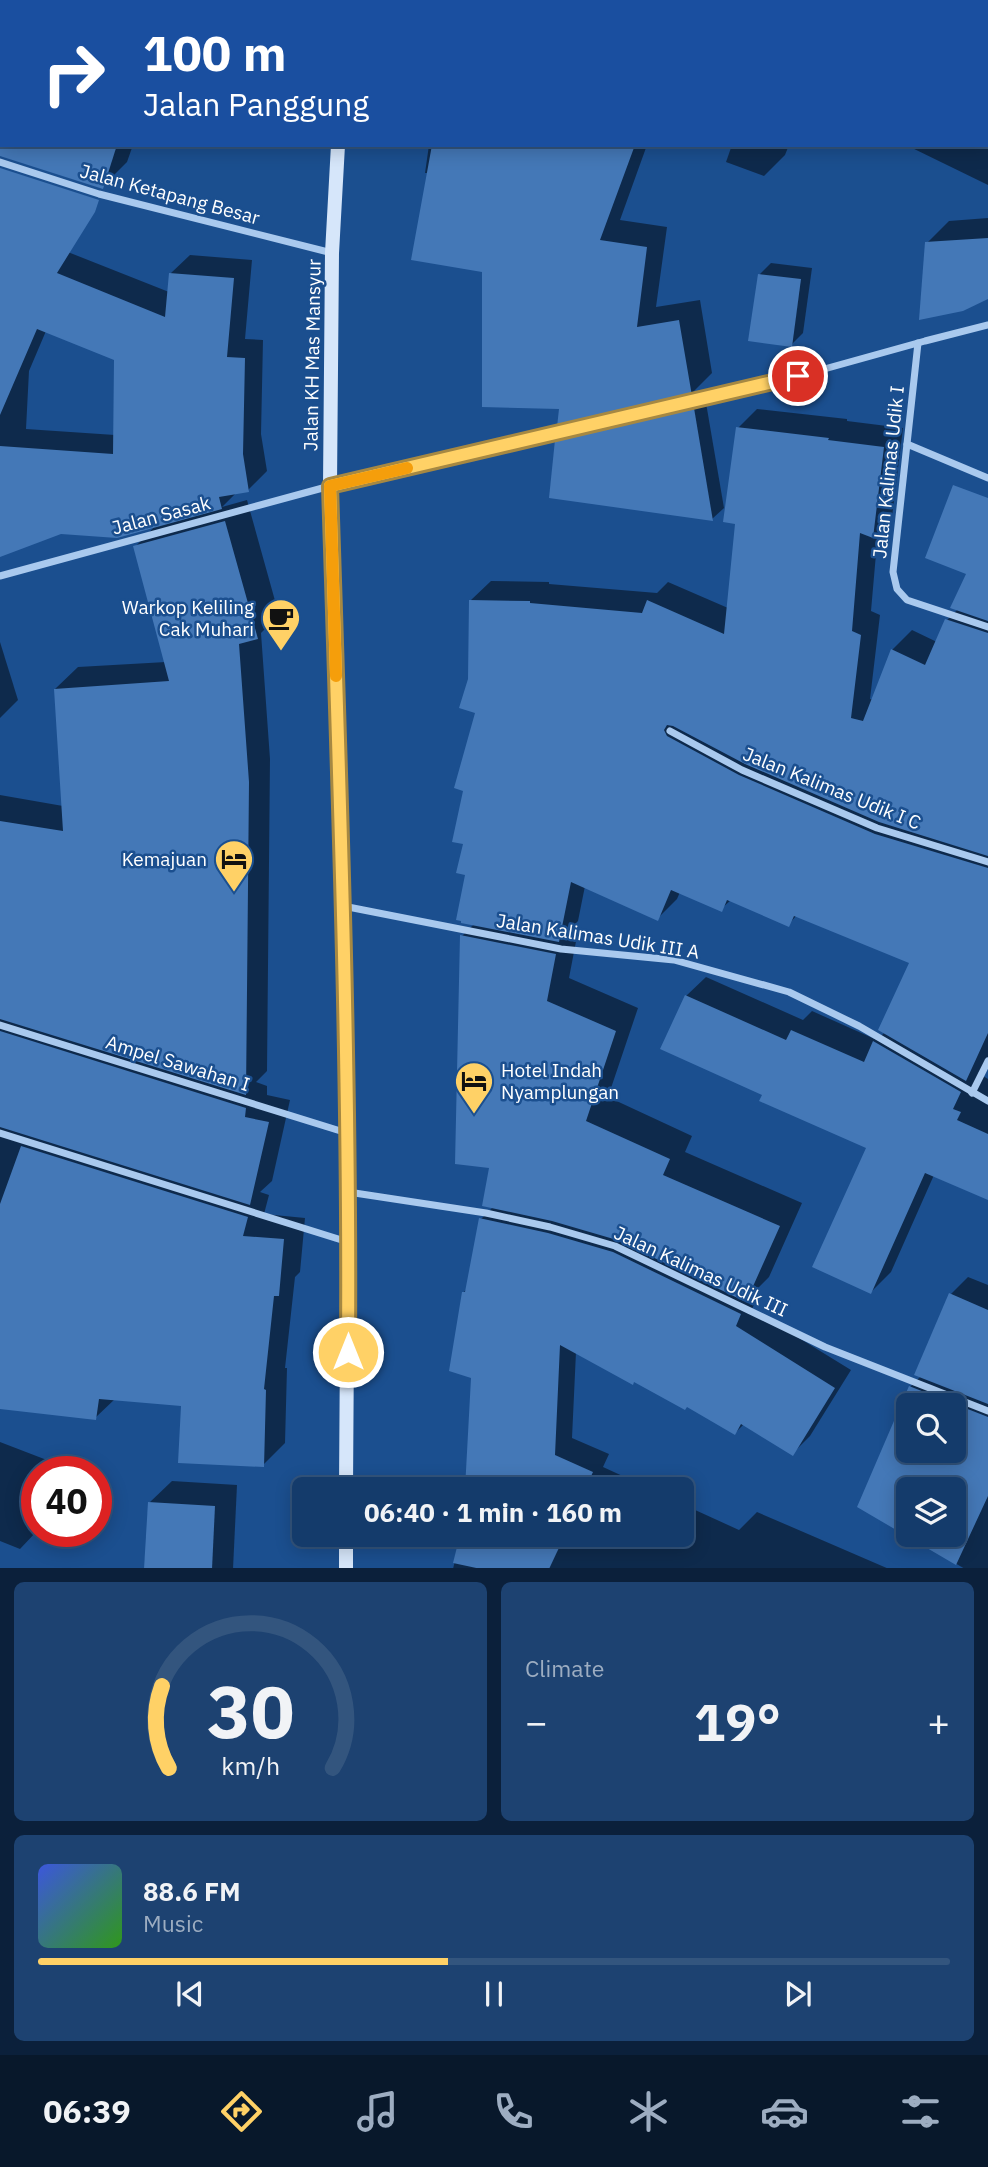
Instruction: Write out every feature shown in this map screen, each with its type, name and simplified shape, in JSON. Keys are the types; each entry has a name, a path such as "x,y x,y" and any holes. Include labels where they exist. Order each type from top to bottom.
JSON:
{"street":[{"name":"Jalan KH Mas Mansyur","path":"338,147 332,253 330,486 343,905 349,1242 346,1477"},
{"name":"Jalan Ketapang Besar","path":"0,162 99,194 332,253"},
{"name":"Jalan Sasak","path":"0,576 330,486 774,383 988,325"},
{"name":"Jalan Kalimas Udik I","path":"918,343 893,572 897,589 907,600 988,627"},
{"path":"907,444 988,478"},
{"name":"Jalan Kalimas Udik I C","path":"670,731 742,770 877,828 988,863"},
{"name":"Jalan Kalimas Udik III A","path":"343,905 561,949 674,960 789,992 848,1021 988,1101"},
{"name":"Ampel Sawahan I","path":"0,1025 347,1133"},
{"path":"972,1093 988,1061"},
{"path":"0,1133 349,1242"},
{"name":"Jalan Kalimas Udik III","path":"348,1192 485,1213 550,1227 615,1246 825,1347 988,1411"},
{"path":"346,1547 346,1568"}],"building":[{"path":"0,147 116,147 103,189 0,156"},
{"path":"432,147 634,147 600,240 647,247 637,327 679,320 692,396 557,427 559,409 482,407 482,272 411,260"},
{"path":"0,168 99,200 95,212 57,273 165,317 169,273 234,278 227,357 245,358 243,454 249,492 219,497 222,509 117,538 61,534 0,557 0,446 113,454 114,360 37,329 0,415"},
{"path":"988,238 988,299 963,311 919,320 925,242"},
{"path":"758,274 801,279 792,347 748,341"},
{"path":"694,408 713,521 549,498 555,440"},
{"path":"736,427 884,447 873,538 860,533 852,631 861,635 851,718 863,721 891,649 925,665 945,619 988,633 988,856 879,822 745,764 673,726 667,725 664,730 667,736 739,775 875,834 988,868 988,1033 966,1081 878,1030 909,963 794,916 789,927 727,900 722,912 671,890 658,921 571,882 559,942 456,920 465,875 456,873 463,844 452,842 463,791 454,788 475,713 459,708 468,679 469,600 530,601 642,613 647,600 724,634 735,524 723,522"},
{"path":"953,485 988,498 988,621 950,608 966,574 925,558"},
{"path":"225,521 258,639 239,644 249,782 246,1095 0,1019 0,821 63,831 54,689 169,681 133,546"},
{"path":"460,935 556,954 547,1001 616,1031 586,1121 670,1159 663,1175 780,1226 746,1302 617,1240 552,1221 482,1206 489,1168 455,1164"},
{"path":"685,995 786,1040 791,1030 864,1062 873,1041 961,1092 953,1109 961,1112 957,1120 988,1134 988,1200 925,1173 871,1294 812,1267 866,1148 759,1101 762,1095 660,1049"},
{"path":"0,1031 246,1108 245,1117 269,1122 250,1205 0,1127"},
{"path":"21,1146 248,1217 243,1236 284,1239 279,1296 274,1296 264,1389 264,1467 178,1463 181,1406 99,1399 96,1420 0,1409 0,1204"},
{"path":"479,1218 548,1233 613,1252 741,1314 736,1326 835,1388 793,1456 741,1424 735,1435 687,1407 685,1410 634,1382 633,1385 560,1345 555,1455 593,1472 591,1477 466,1477 471,1378 449,1371 462,1292 465,1292"},
{"path":"949,1293 988,1310 988,1404 966,1395 966,1393 914,1375"},
{"path":"909,1386 927,1393 906,1393"},
{"path":"966,1408 988,1417 988,1496 966,1543 966,1477 896,1477 896,1530 857,1507 896,1416 896,1463 966,1463"},
{"path":"148,1502 215,1506 212,1568 144,1568"},
{"path":"457,1547 559,1547 549,1568 476,1568 453,1563"},
{"path":"925,1547 964,1547 956,1565"}],"slow traffic":[{"path":"336,676 330,486 407,468"}],"place":[{"name":"Warkop Keliling Cak Muhari","path":"281,652"},
{"name":"Kemajuan","path":"234,893"},
{"name":"Hotel Indah Nyamplungan","path":"474,1115"}],"route":[{"path":"348,1352 343,931 330,486 798,376"}]}
